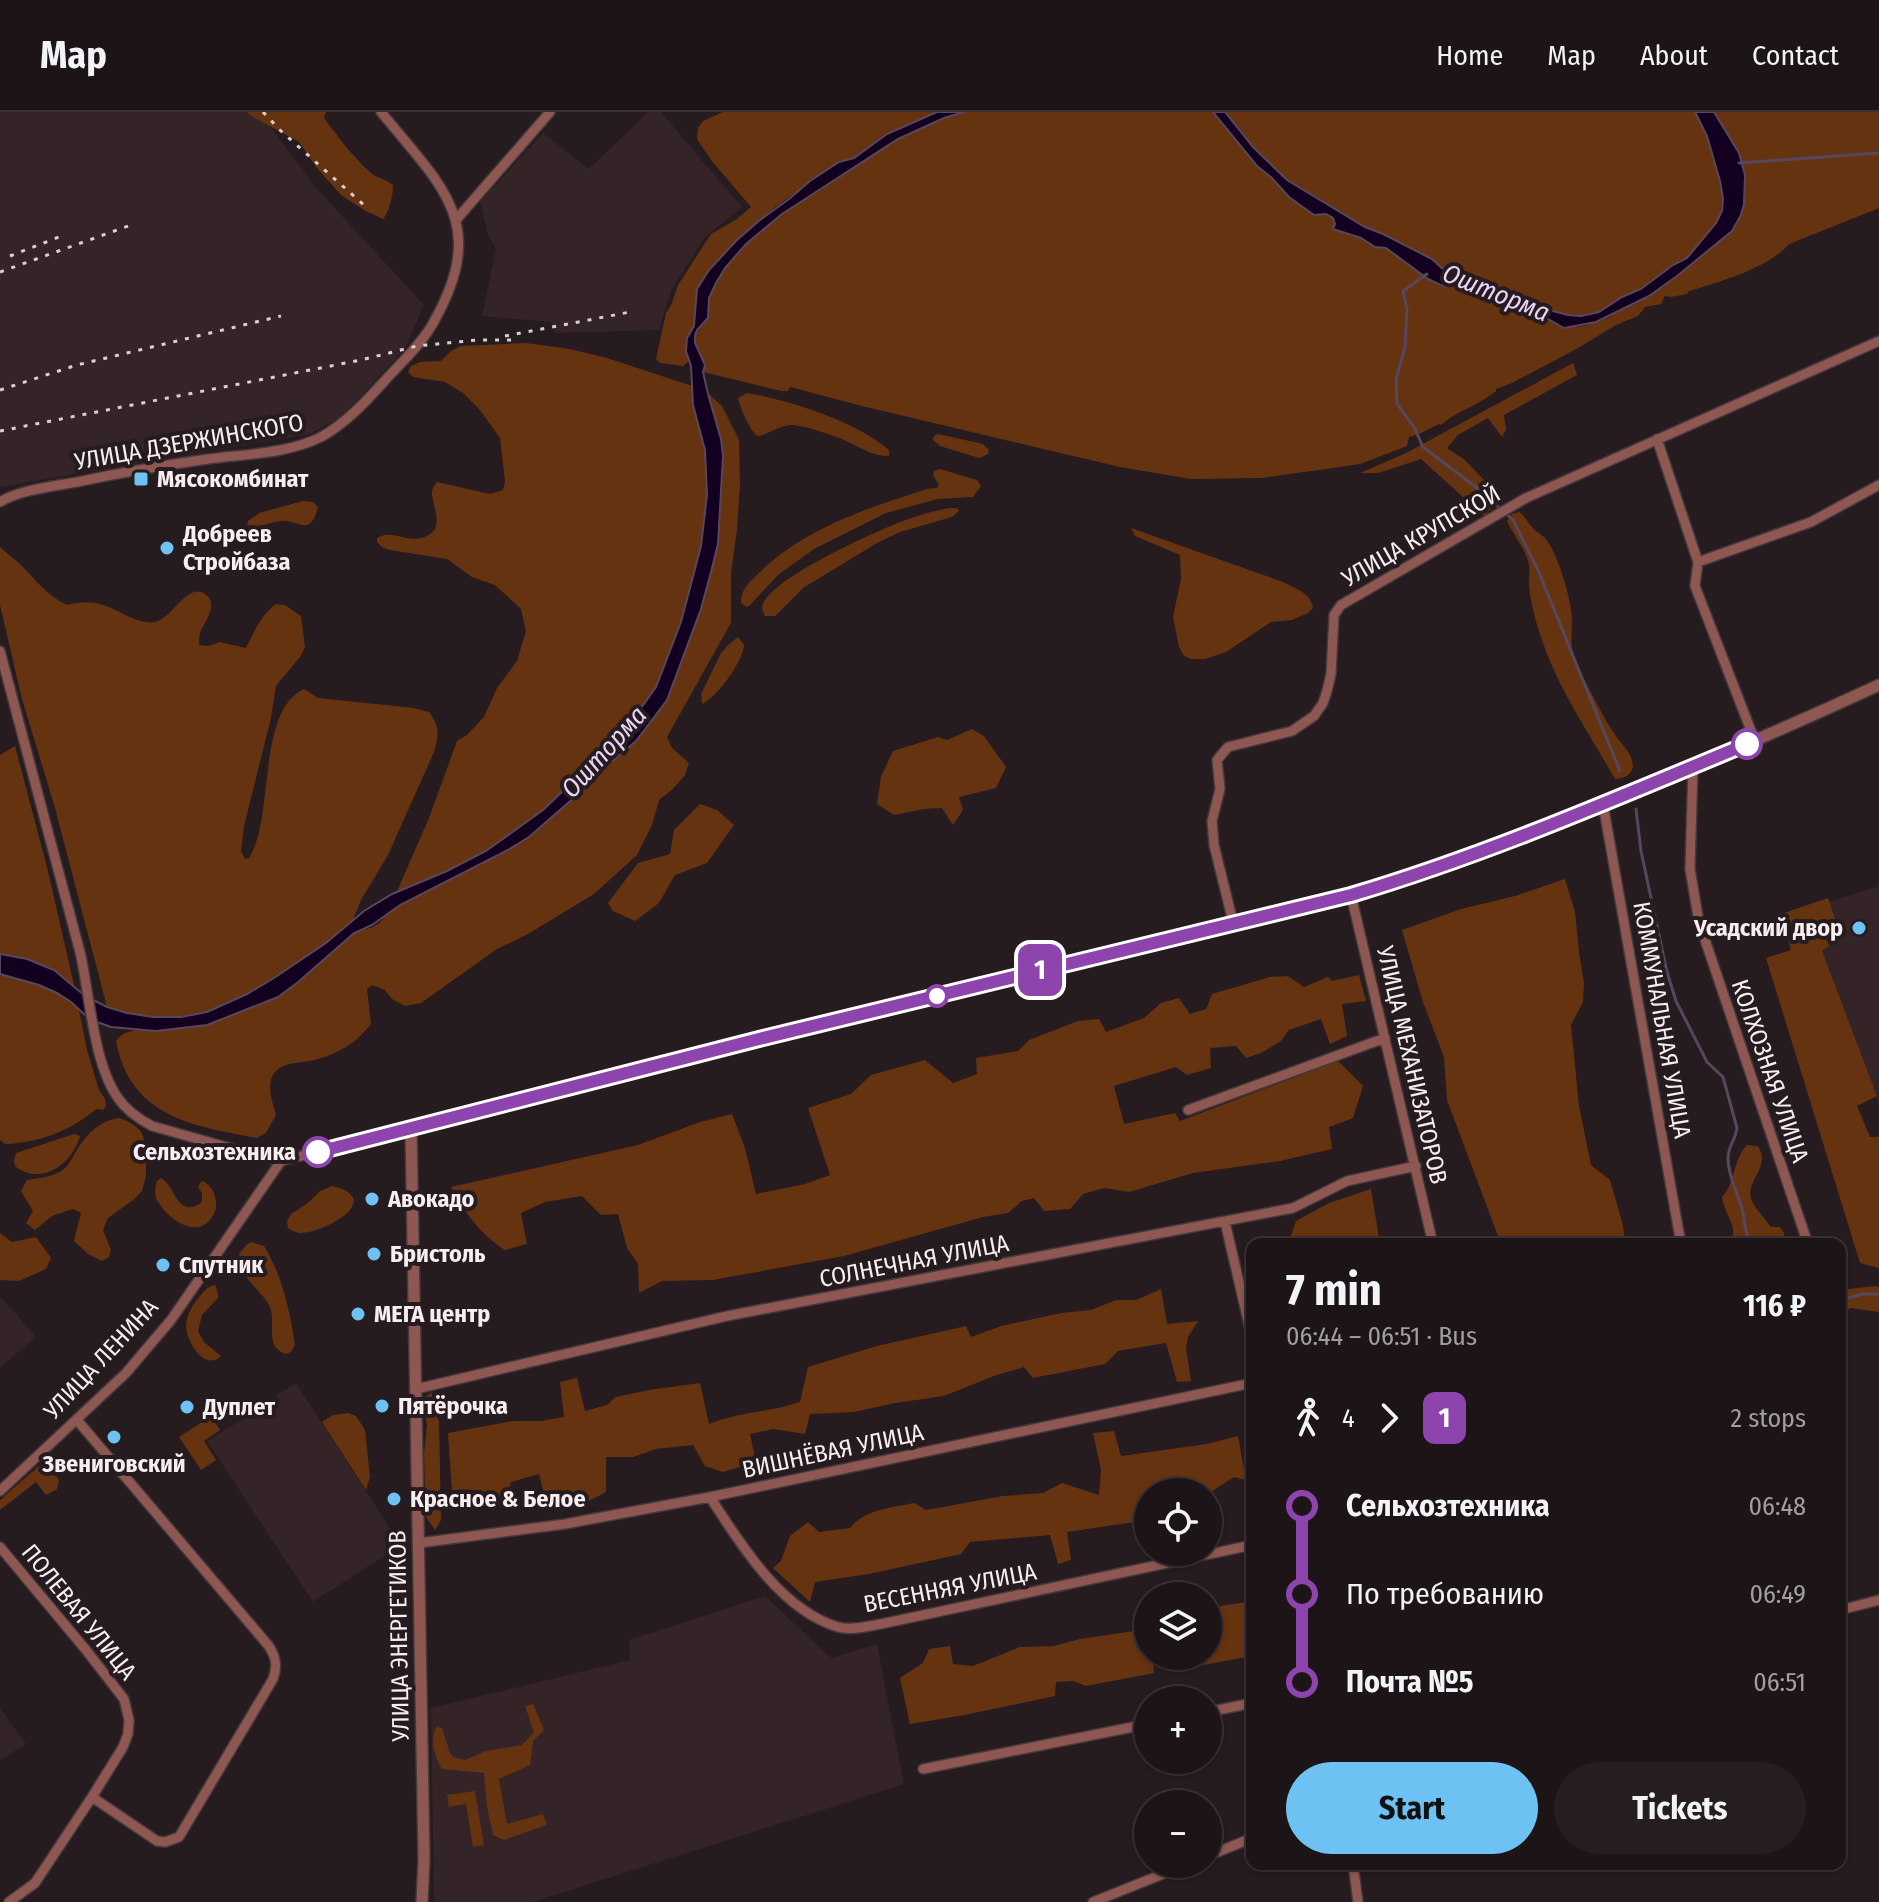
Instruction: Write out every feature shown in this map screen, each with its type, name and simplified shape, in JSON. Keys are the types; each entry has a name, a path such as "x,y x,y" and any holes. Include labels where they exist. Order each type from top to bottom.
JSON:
{"street":[{"name":"УЛИЦА ДЗЕРЖИНСКОГО","path":"0,502 21,494 96,478 286,449 324,435 361,406 428,332 443,305 457,268 459,238 449,201 436,180 381,112"},
{"path":"456,220 550,112"},
{"name":"УЛИЦА КРУПСКОЙ","path":"1233,922 1214,845 1212,821 1220,789 1217,760 1228,747 1292,731 1314,716 1327,691 1331,674 1334,615 1341,605 1510,507 1879,341"},
{"path":"1657,439 1698,562 1695,586 1755,741"},
{"path":"1698,562 1811,522 1879,485"},
{"path":"0,651 87,984 97,1049 118,1099 139,1119 166,1131 281,1161 759,1039 1351,895 1403,879 1603,804 1879,685"},
{"name":"КОЛХОЗНАЯ УЛИЦА","path":"1693,767 1690,869 1699,922 1806,1238"},
{"name":"КОММУНАЛЬНАЯ УЛИЦА","path":"1603,804 1680,1238"},
{"name":"УЛИЦА МЕХАНИЗАТОРОВ","path":"1351,895 1432,1238"},
{"path":"1188,1110 1385,1038"},
{"name":"УЛИЦА ЭНЕРГЕТИКОВ","path":"411,1129 424,1859 422,1902"},
{"name":"УЛИЦА ЛЕНИНА","path":"0,1491 126,1373 171,1320 281,1161"},
{"name":"СОЛНЕЧНАЯ УЛИЦА","path":"416,1389 727,1316 1293,1208 1347,1181 1416,1166"},
{"path":"1225,1222 1246,1312"},
{"name":"ВИШНЁВАЯ УЛИЦА","path":"419,1543 565,1524 710,1497 1246,1384"},
{"path":"77,1420 268,1645 277,1662 273,1679 179,1837 165,1842 157,1841 92,1797"},
{"name":"ВЕСЕННЯЯ УЛИЦА","path":"710,1497 744,1550 773,1584 809,1613 841,1629 881,1624 1246,1546"},
{"name":"ПОЛЕВАЯ УЛИЦА","path":"0,1547 124,1699 129,1720 123,1747 92,1797 35,1883 9,1902"},
{"path":"1846,1608 1879,1600"},
{"path":"1222,1709 1246,1704"},
{"path":"923,1769 1134,1727"},
{"path":"1222,1850 1246,1840"},
{"path":"1354,1870 1358,1902"},
{"path":"1093,1902 1153,1878"}],"shaded area":[{"path":"0,112 259,112 320,192 424,305 405,348 343,416 310,434 0,487"},
{"path":"247,112 326,112 324,118 358,160 373,175 393,185 391,203 383,219 341,195 299,142"},
{"path":"648,112 661,112 742,207 705,237 671,291 659,330 556,333 551,322 482,316 496,249 488,235 480,202 543,133 589,169"},
{"path":"723,112 937,112 887,134 854,158 839,162 775,207 737,240 709,270 697,289 694,326 687,338 689,361 683,366 660,363 656,359 666,313 678,285 711,234 751,207 697,139 698,128 703,121"},
{"path":"964,112 1213,112 1257,166 1289,197 1314,214 1326,214 1333,218 1334,229 1361,238 1375,247 1386,247 1428,279 1445,287 1466,282 1480,286 1518,302 1564,328 1584,326 1608,318 1649,296 1732,231 1744,204 1745,175 1732,142 1714,112 1879,112 1879,208 1789,244 1769,260 1743,273 1687,294 1665,296 1661,304 1645,307 1638,316 1496,389 1490,396 1441,425 1409,437 1407,446 1360,464 1326,469 1261,478 1191,479 1120,467 790,387 788,391 781,391 703,372 705,365 695,343 695,335 708,318 709,298 716,283 746,244 782,214 898,139"},
{"path":"1225,112 1695,112 1707,136 1720,181 1722,211 1687,258 1599,312 1568,315 1545,309 1472,275 1445,271 1432,259 1365,227 1287,180 1253,147"},
{"path":"526,343 607,358 709,394 722,406 739,440 740,485 731,573 731,623 667,737 672,748 689,763 685,775 659,800 652,825 637,855 594,894 497,949 421,1003 405,1006 392,999 385,990 372,985 367,989 371,1024 360,1036 334,1054 286,1065 272,1077 271,1096 276,1115 266,1133 257,1138 233,1134 168,1114 135,1087 123,1066 116,1041 142,1024 127,1013 107,1007 55,808 22,699 0,605 0,547 48,592 67,605 85,602 98,604 135,619 155,622 192,593 205,594 211,608 200,633 199,645 220,642 246,648 262,619 276,604 285,605 301,616 305,647 276,686 244,826 241,851 245,859 249,858 257,840 272,742 279,719 289,701 304,689 318,698 429,712 438,731 434,752 388,855 354,917 358,928 372,927 388,912 429,818 457,741 484,717 497,688 517,661 526,631 521,609 495,585 472,577 447,559 390,550 377,542 377,538 382,536 415,539 434,531 437,519 432,492 437,482 490,494 503,490 505,482 500,438 480,410 463,393 445,382 413,377 408,372 411,366 420,362 441,361 461,346"},
{"path":"1573,363 1577,375 1504,415 1506,430 1502,437 1488,418 1458,435 1447,448 1465,460 1501,498 1484,516 1421,459 1378,473 1360,473 1406,453"},
{"path":"747,393 802,406 841,421 889,450 889,456 871,453 837,437 798,426 783,426 758,436 749,425 739,402 738,398"},
{"path":"938,434 983,444 989,450 988,454 979,458 940,446 933,440"},
{"path":"940,469 977,480 981,486 973,497 938,499 886,513 814,549 778,575 750,605 746,607 741,603 744,589 750,582 797,543 860,512 937,488 939,484 933,476 934,471"},
{"path":"303,501 313,502 318,507 315,517 307,525 281,521 260,526 247,525 259,513"},
{"path":"950,508 959,511 952,517 900,532 877,543 803,588 775,616 765,616 762,606 771,593 808,567 899,522"},
{"path":"1519,512 1545,538 1559,566 1571,612 1573,657 1607,722 1632,759 1632,769 1624,777 1615,779 1574,710 1548,656 1532,603 1527,558 1507,521 1512,514"},
{"path":"1131,528 1283,582 1306,595 1313,608 1292,620 1271,622 1226,652 1205,659 1184,656 1173,617 1181,579 1180,555 1135,536"},
{"path":"738,637 744,645 739,660 722,687 702,704 701,694 721,653"},
{"path":"972,729 984,736 1006,767 996,788 959,797 963,810 953,825 942,808 894,815 877,804 881,777 893,751 938,737 947,740"},
{"path":"15,746 48,871 87,1050 106,1106 54,1134 5,1144 0,1140 0,755"},
{"path":"700,804 717,810 734,825 707,863 675,875 659,903 635,921 613,911 608,903 638,863 670,854 674,830"},
{"path":"1565,879 1575,912 1584,983 1583,1002 1571,1025 1579,1106 1591,1165 1610,1180 1624,1238 1499,1238 1447,1100 1444,1057 1423,1002 1402,930 1461,909 1515,896"},
{"path":"1879,886 1879,1106 1804,910"},
{"path":"1828,898 1841,936 1822,951 1877,1096 1857,1106 1870,1137 1879,1137 1879,1268 1860,1263 1766,958 1791,950 1781,914"},
{"path":"1359,975 1366,1001 1342,1004 1347,1036 1330,1044 1321,1019 1289,1030 1281,1041 1246,1058 1236,1046 1210,1048 1211,1068 1187,1075 1176,1067 1114,1086 1124,1124 1175,1113 1180,1121 1338,1061 1363,1086 1353,1118 1329,1127 1332,1149 1280,1161 1193,1173 1129,1192 1104,1188 1083,1194 1070,1209 1044,1211 1034,1198 1022,1201 1008,1213 983,1217 844,1256 713,1280 662,1281 639,1293 638,1264 627,1248 618,1214 601,1215 582,1196 545,1202 521,1213 527,1244 505,1250 474,1222 451,1187 638,1145 700,1122 732,1114 745,1148 756,1194 805,1184 830,1175 808,1108 851,1094 871,1075 925,1060 953,1083 977,1074 976,1058 1018,1051 1029,1040 1078,1021 1099,1019 1106,1032 1144,1018 1161,1003 1179,998 1190,1014 1206,1009 1212,994 1270,977 1288,976 1304,987 1328,977 1332,981"},
{"path":"119,1118 142,1134 143,1144 133,1156 135,1161 146,1162 146,1176 142,1191 108,1218 103,1230 111,1250 109,1257 102,1261 88,1254 74,1241 81,1213 73,1209 52,1216 35,1230 26,1223 33,1211 21,1191 27,1180 60,1172 93,1130"},
{"path":"74,1134 80,1136 76,1146 54,1169 35,1174 15,1166 16,1153"},
{"path":"1747,1145 1758,1146 1762,1161 1750,1194 1771,1227 1780,1227 1784,1238 1732,1238 1733,1228 1722,1197 1730,1185"},
{"path":"161,1178 182,1205 188,1207 202,1202 198,1187 200,1183 203,1181 209,1185 216,1205 210,1220 203,1225 189,1227 174,1219 156,1198 156,1183"},
{"path":"332,1186 348,1192 354,1199 345,1215 309,1232 298,1233 288,1228 287,1221 291,1214 320,1191"},
{"path":"1371,1189 1379,1238 1290,1238 1296,1221 1329,1203"},
{"path":"0,1233 12,1242 36,1237 51,1258 46,1269 19,1281 0,1280"},
{"path":"251,1242 264,1246 284,1294 295,1345 286,1354 275,1347 271,1310 267,1302 241,1268 239,1259 242,1250"},
{"path":"215,1285 218,1298 202,1315 198,1331 204,1342 221,1356 208,1360 193,1346 186,1325 195,1302 206,1289"},
{"path":"1879,1287 1879,1312 1851,1308 1846,1311 1846,1289"},
{"path":"1161,1289 1167,1324 1198,1321 1186,1347 1191,1381 1177,1382 1166,1343 1118,1351 1105,1364 1033,1378 1024,1367 944,1396 854,1412 810,1414 805,1434 773,1429 750,1434 756,1462 723,1472 705,1466 693,1445 656,1449 633,1457 606,1457 606,1492 587,1502 548,1510 539,1474 511,1482 509,1491 498,1498 476,1490 452,1491 448,1433 513,1421 564,1417 560,1382 577,1378 585,1411 607,1405 616,1397 700,1383 709,1424 800,1402 808,1367 877,1346 966,1326 971,1337 1001,1326 1091,1310 1116,1300 1136,1300"},
{"path":"0,1296 36,1337 0,1368"},
{"path":"296,1383 401,1545 313,1602 207,1441 278,1398 277,1395"},
{"path":"431,1392 439,1422 441,1520 435,1530 426,1517 424,1454 427,1425 422,1401"},
{"path":"348,1413 356,1416 365,1430 370,1477 366,1490 322,1422 333,1415"},
{"path":"211,1416 220,1430 204,1441 216,1460 201,1470 179,1437"},
{"path":"1114,1431 1121,1456 1207,1444 1238,1436 1246,1480 1234,1477 1222,1485 1222,1478 1134,1478 1134,1522 1067,1532 1071,1560 1058,1564 1050,1535 970,1542 961,1554 815,1582 810,1602 773,1568 781,1561 790,1536 808,1522 819,1532 850,1528 863,1517 888,1508 914,1503 926,1510 1003,1496 1043,1493 1062,1483 1099,1495 1101,1470 1093,1433"},
{"path":"39,1466 53,1471 59,1480 57,1489 46,1495 36,1482 0,1510 0,1500"},
{"path":"765,1596 831,1658 877,1644 904,1784 533,1902 434,1902 431,1708 630,1660 629,1640"},
{"path":"1246,1602 1246,1657 1222,1662 1222,1606"},
{"path":"1134,1631 1134,1670 1154,1670 1154,1673 1086,1686 1073,1681 1056,1682 1055,1696 910,1724 900,1678 923,1663 929,1649 950,1646 953,1664 973,1666 1020,1647 1054,1646"},
{"path":"533,1704 544,1730 533,1741 530,1765 499,1779 507,1824 543,1814 547,1825 504,1840 493,1835 484,1773 442,1769 435,1753 433,1736 437,1726 442,1728 450,1753 465,1760 486,1751 522,1745 534,1732 525,1706"},
{"path":"0,1708 26,1744 0,1760"},
{"path":"475,1791 484,1845 473,1847 466,1804 449,1807 447,1795"}],"water":[{"name":"Ошторма","path":"937,112 964,112 898,139 782,214 746,244 716,283 709,298 708,318 695,336 705,365 703,372 723,456 718,544 711,572 701,609 667,700 636,741 584,789 529,837 400,905 372,925 354,933 278,997 207,1025 156,1031 111,1027 84,1014 57,993 0,974 0,954 27,959 54,970 85,996 127,1013 181,1017 207,1012 274,978 392,894 486,851 543,810 609,747 644,704 656,687 681,622 701,546 707,495 705,450 693,405 691,366 686,351 687,338 694,326 697,289 709,270 737,240 810,181 839,162 854,158 887,134"},
{"name":"Ошторма","path":"1213,112 1225,112 1253,147 1287,180 1365,227 1432,259 1445,271 1472,275 1545,309 1568,315 1599,312 1641,289 1687,258 1716,223 1722,211 1720,181 1707,136 1695,112 1714,112 1739,153 1745,175 1744,204 1732,231 1649,296 1596,322 1564,328 1518,302 1480,286 1466,282 1445,287 1428,279 1386,248 1375,247 1361,238 1333,229 1333,218 1326,214 1314,215 1289,197 1257,166"}],"waterway":[{"path":"1739,163 1879,153"},
{"path":"1427,274 1403,291 1407,309 1405,347 1396,379 1397,404 1414,427 1423,447 1513,520 1538,570 1620,771"},
{"path":"1636,809 1641,851 1676,1001 1707,1062 1723,1077 1737,1128 1728,1154 1728,1165 1748,1238"},
{"path":"1846,1298 1879,1294"}],"railway":[{"path":"263,112 365,206"},
{"path":"0,272 131,225"},
{"path":"10,256 59,237"},
{"path":"505,336 630,312"},
{"path":"0,390 77,365 281,316"},
{"path":"0,431 361,360 417,346 517,340"}],"bus line":[{"name":"1","path":"318,1152 759,1039 1351,895 1403,879 1603,804 1747,744"}],"place":[{"name":"Мясокомбинат","path":"141,479"},
{"name":"Добреев Стройбаза","path":"167,548"},
{"name":"Усадский двор","path":"1859,928"},
{"name":"Сельхозтехника","path":"318,1152"},
{"name":"Авокадо","path":"372,1199"},
{"name":"Бристоль","path":"374,1254"},
{"name":"Спутник","path":"163,1265"},
{"name":"МЕГА центр","path":"358,1314"},
{"name":"Пятёрочка","path":"382,1406"},
{"name":"Дуплет","path":"187,1407"},
{"name":"Звениговский","path":"114,1437"},
{"name":"Красное & Белое","path":"394,1499"}]}
